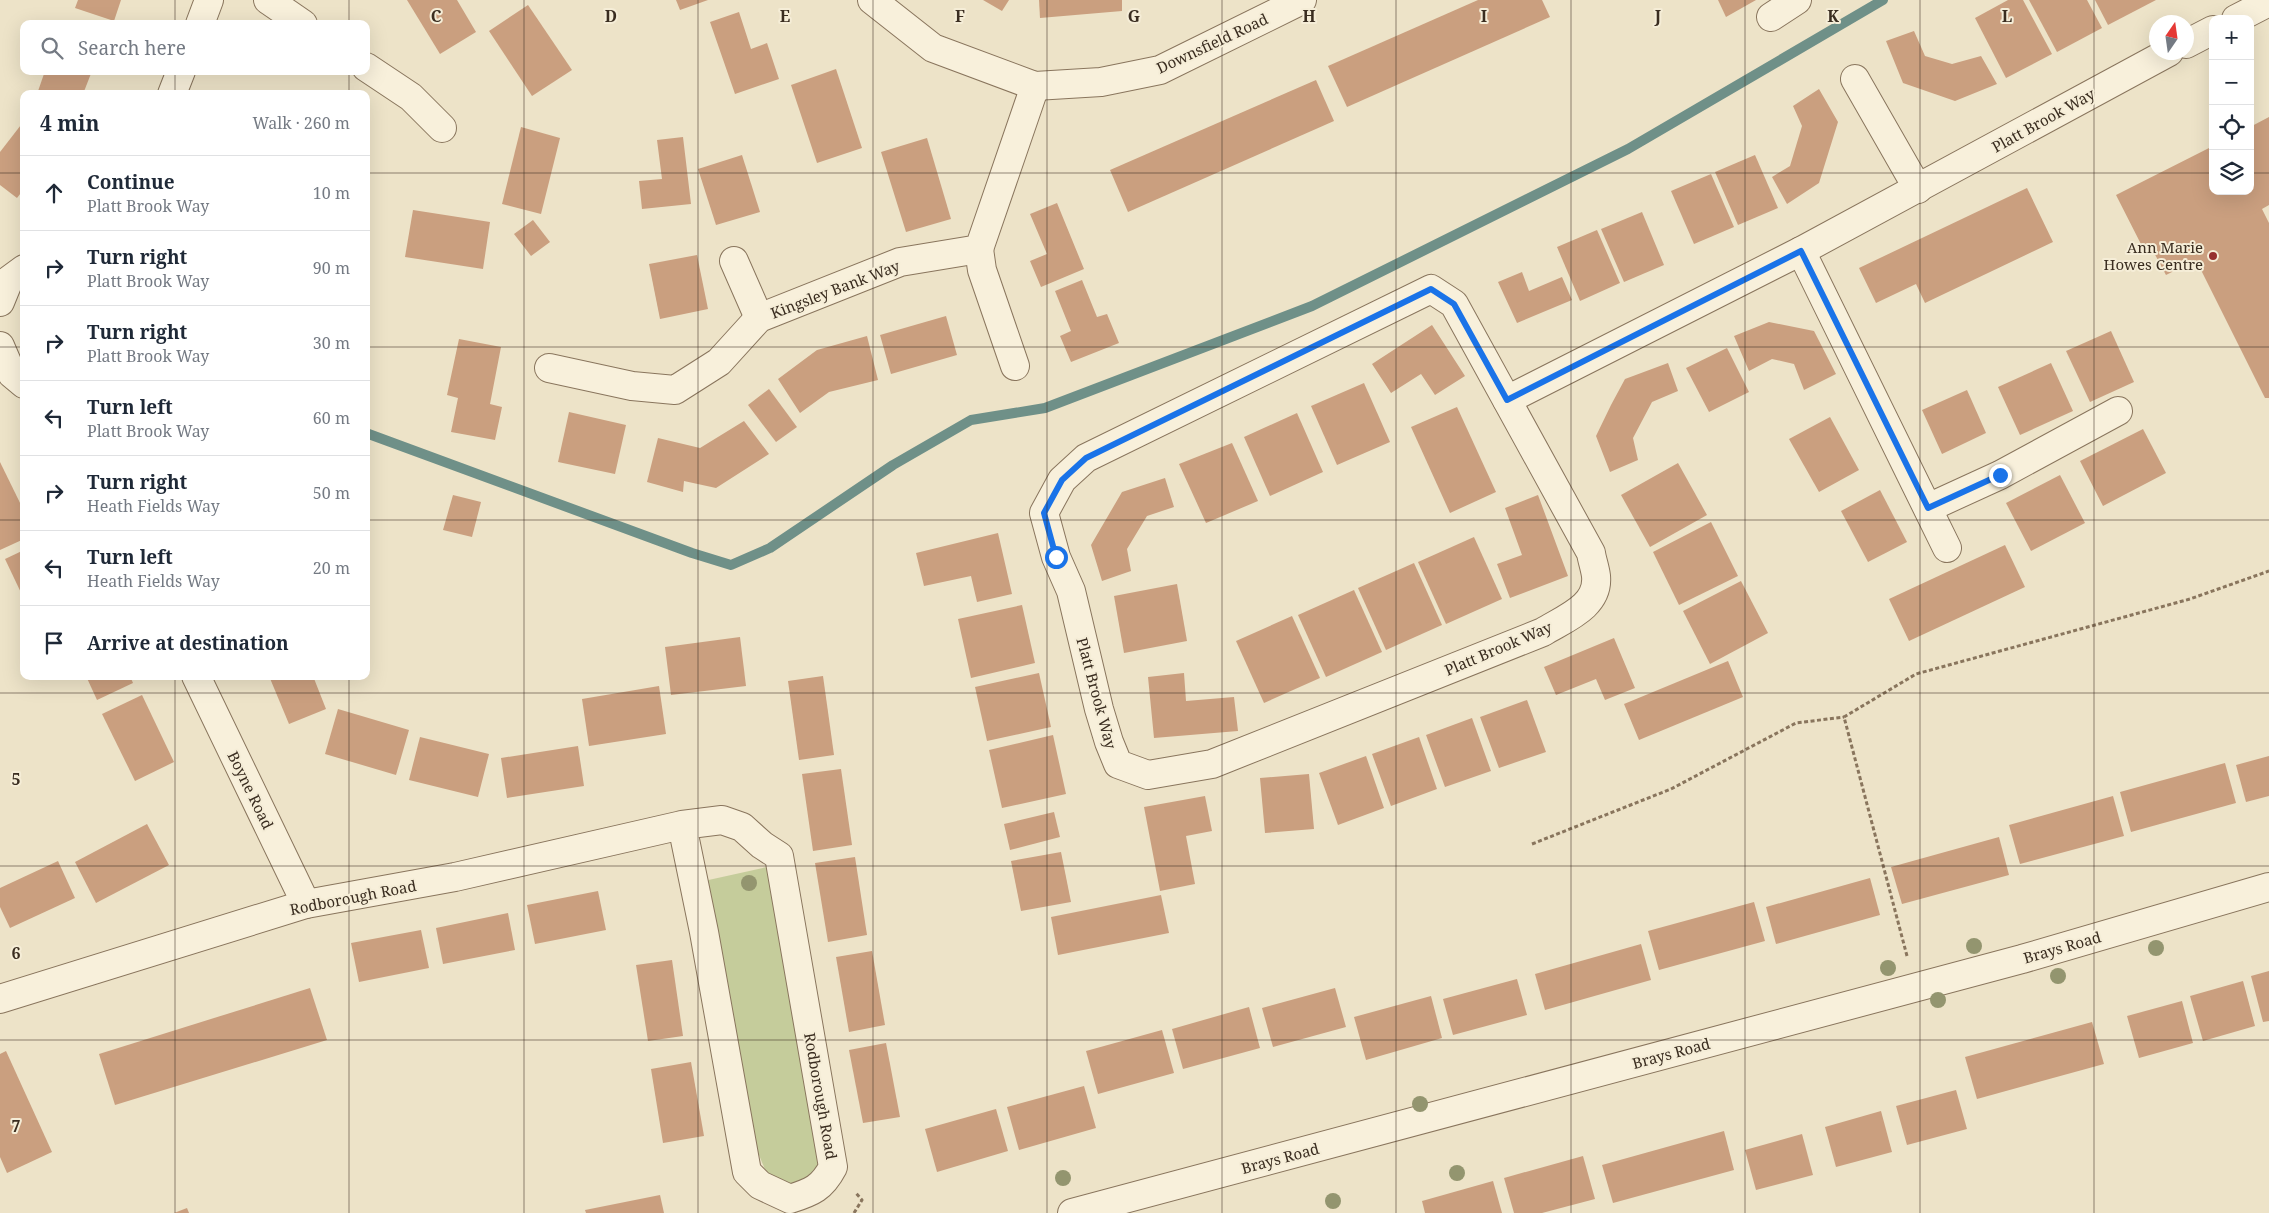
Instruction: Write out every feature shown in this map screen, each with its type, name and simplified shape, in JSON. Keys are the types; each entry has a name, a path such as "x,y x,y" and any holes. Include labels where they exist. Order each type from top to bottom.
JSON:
{"street":[{"path":"202,20 209,0"},
{"path":"268,0 297,20"},
{"name":"Downsfield Road","path":"872,0 933,48 1035,86 1101,82 1160,70 1302,0"},
{"path":"1771,17 1797,0"},
{"path":"2244,15 2269,2"},
{"path":"2194,40 2209,32"},
{"name":"Platt Brook Way","path":"1507,400 1801,251 2154,60"},
{"path":"370,70 411,97 442,128"},
{"path":"174,90 179,75"},
{"path":"1855,79 1918,189"},
{"path":"1015,366 982,270 979,249 1035,86"},
{"name":"Kingsley Bank Way","path":"549,368 632,386 675,390 719,362 759,318 900,262 979,249"},
{"path":"1801,251 1947,548"},
{"path":"734,261 759,318"},
{"path":"0,302 9,280 20,272"},
{"name":"Platt Brook Way","path":"1431,289 1454,304 1507,400 1590,552 1596,577 1593,598 1579,610 1543,632 1212,764 1148,775 1118,764 1099,709 1071,591 1056,557 1044,513 1062,480 1086,458 1431,289"},
{"path":"0,346 12,374 20,381"},
{"path":"1928,508 2000,475 2118,411"},
{"name":"Boyne Road","path":"198,680 306,904"},
{"name":"Rodborough Road","path":"0,999 306,904 455,877 682,825 722,820 742,827 778,856 833,1167 826,1182 810,1193 790,1199 760,1185 747,1172 704,932 682,825"},
{"name":"Brays Road","path":"1072,1213 2022,959 2269,887"}],"path":[{"path":"1532,844 1671,789 1796,723 1844,717 1916,674 2190,599 2269,571"},
{"path":"1844,717 1915,988"}],"green space":[{"path":"767,867 823,1150 818,1170 798,1186 780,1184 767,1174 751,1136 704,881"}],"building":[{"path":"78,0 121,0 114,20 75,8"},
{"path":"407,0 457,0 476,32 440,54"},
{"path":"676,0 708,0 680,10"},
{"path":"983,0 1009,0 1002,11"},
{"path":"1039,0 1122,0 1122,11 1040,18"},
{"path":"1478,0 1542,0 1550,17 1347,107 1328,66"},
{"path":"1718,0 1756,0 1726,17"},
{"path":"2008,0 2023,0 2052,54 2006,78 1975,18"},
{"path":"2029,0 2087,0 2102,28 2057,52"},
{"path":"2095,0 2156,0 2108,25"},
{"path":"528,5 572,70 532,96 489,31"},
{"path":"739,12 751,49 767,43 779,79 735,94 710,22"},
{"path":"1914,31 1925,56 1952,64 1981,56 1997,84 1955,101 1903,83 1886,41"},
{"path":"836,69 862,148 817,163 791,85"},
{"path":"44,75 90,75 85,90 38,90"},
{"path":"1316,80 1334,121 1128,212 1110,170"},
{"path":"1819,89 1838,122 1819,183 1787,204 1772,177 1790,166 1802,126 1793,106"},
{"name":"Ann Marie Howes Centre","path":"2269,117 2269,205 2262,209 2269,223 2269,398 2265,398 2196,260 2166,275 2152,249 2145,252 2116,195 2209,148 2209,195 2254,195 2254,125"},
{"path":"20,126 20,194 17,198 0,185 0,152"},
{"path":"521,127 560,138 541,214 502,204"},
{"path":"683,137 691,204 642,209 639,181 662,179 657,140"},
{"path":"927,138 951,219 906,232 881,152"},
{"path":"742,155 760,212 716,225 698,169"},
{"path":"1755,155 1778,208 1738,225 1715,172"},
{"path":"1711,174 1734,227 1694,244 1671,191"},
{"path":"2027,188 2053,242 1925,303 1916,284 1876,303 1859,268"},
{"path":"1057,203 1084,269 1041,287 1030,261 1047,254 1030,214"},
{"path":"413,210 490,222 483,269 405,257"},
{"path":"1642,212 1664,265 1624,282 1601,229"},
{"path":"533,220 550,242 531,256 514,234"},
{"path":"1597,230 1620,283 1580,301 1557,247"},
{"path":"697,255 708,309 660,319 649,264"},
{"path":"1522,272 1529,291 1562,277 1572,300 1517,323 1498,282"},
{"path":"1082,280 1097,317 1107,314 1119,343 1071,362 1060,336 1071,331 1055,291"},
{"path":"946,316 957,355 891,374 880,335"},
{"path":"1769,322 1814,331 1836,374 1804,390 1794,364 1772,359 1749,371 1734,336"},
{"path":"1432,325 1465,376 1435,395 1421,374 1391,393 1372,364"},
{"path":"2111,331 2134,382 2090,402 2066,351"},
{"path":"867,336 878,380 829,392 800,413 778,379 817,350"},
{"path":"459,339 501,347 490,404 502,407 495,440 451,432 458,398 447,395"},
{"path":"1727,348 1749,392 1709,412 1686,368"},
{"path":"1668,363 1678,391 1652,402 1633,438 1638,460 1610,472 1596,436 1611,405 1625,379"},
{"path":"2051,363 2073,411 2020,435 1998,387"},
{"path":"1364,383 1390,442 1337,465 1311,406"},
{"path":"769,389 797,427 776,442 748,405"},
{"path":"1967,390 1986,433 1942,454 1922,410"},
{"path":"1457,407 1496,492 1450,513 1411,427"},
{"path":"569,412 626,425 615,474 558,462"},
{"path":"1297,413 1323,472 1270,496 1244,437"},
{"path":"1830,417 1859,470 1819,492 1789,439"},
{"path":"744,421 769,454 716,488 684,481 683,492 647,482 658,438 700,448"},
{"path":"2143,429 2166,473 2103,506 2080,461"},
{"path":"1232,443 1258,501 1206,523 1179,464"},
{"path":"0,462 20,503 20,541 0,550"},
{"path":"1678,463 1707,515 1650,547 1621,495"},
{"path":"2060,475 2085,523 2031,551 2006,503"},
{"path":"1165,478 1174,507 1147,516 1127,549 1131,571 1102,581 1091,545 1122,492"},
{"path":"1880,490 1907,542 1868,562 1841,511"},
{"path":"453,495 481,502 472,537 443,530"},
{"path":"1538,495 1568,576 1510,598 1497,564 1522,555 1505,508"},
{"path":"1711,522 1738,576 1679,605 1653,552"},
{"path":"998,533 1012,594 977,602 971,576 924,586 916,553"},
{"path":"1474,537 1502,599 1446,624 1418,562"},
{"path":"2005,545 2025,587 1909,641 1889,599"},
{"path":"20,552 20,591 5,559"},
{"path":"1414,563 1442,625 1386,650 1358,588"},
{"path":"1741,581 1768,633 1710,664 1683,611"},
{"path":"1177,584 1187,641 1124,653 1114,596"},
{"path":"1354,590 1382,652 1326,677 1298,615"},
{"path":"1022,605 1035,663 971,678 958,619"},
{"path":"1292,616 1320,678 1264,703 1236,641"},
{"path":"740,637 746,686 671,695 665,647"},
{"path":"1614,638 1635,688 1605,700 1596,679 1556,695 1544,667"},
{"path":"1728,661 1743,697 1639,740 1624,704"},
{"path":"1039,673 1051,727 987,741 975,687"},
{"path":"1184,673 1186,701 1234,697 1238,731 1154,738 1148,677"},
{"path":"823,676 834,755 799,760 788,681"},
{"path":"88,680 132,680 133,683 97,700"},
{"path":"271,680 315,680 326,709 289,724"},
{"path":"659,686 666,734 589,746 582,699"},
{"path":"142,695 174,762 135,781 102,714"},
{"path":"1527,700 1546,752 1499,768 1480,717"},
{"path":"338,709 409,730 396,775 325,754"},
{"path":"1472,718 1491,771 1445,787 1426,735"},
{"path":"1053,735 1066,794 1002,808 989,750"},
{"path":"420,737 489,754 478,797 409,780"},
{"path":"1419,737 1437,789 1391,806 1372,754"},
{"path":"578,746 584,786 507,798 501,758"},
{"path":"1366,756 1384,808 1338,825 1319,773"},
{"path":"2269,756 2269,796 2246,802 2236,765"},
{"path":"2225,763 2236,803 2131,832 2120,792"},
{"path":"841,769 852,845 813,851 802,774"},
{"path":"1309,774 1314,829 1265,833 1260,778"},
{"path":"1205,796 1212,831 1186,836 1195,884 1160,891 1144,807"},
{"path":"2113,796 2124,836 2020,864 2009,825"},
{"path":"1054,812 1060,837 1010,850 1004,824"},
{"path":"147,824 169,865 96,903 75,862"},
{"path":"1999,837 2009,875 1902,904 1891,867"},
{"path":"1061,852 1071,902 1021,911 1011,861"},
{"path":"855,857 867,935 828,942 815,863"},
{"path":"58,861 75,898 10,928 0,907 0,888"},
{"path":"1870,878 1880,915 1776,944 1766,907"},
{"path":"598,891 606,930 535,944 527,905"},
{"path":"1161,895 1169,933 1058,955 1051,917"},
{"path":"1754,902 1765,941 1659,970 1648,931"},
{"path":"508,913 515,950 443,964 436,928"},
{"path":"421,930 429,968 359,982 351,943"},
{"path":"1641,944 1651,980 1545,1010 1535,974"},
{"path":"872,951 885,1025 849,1032 836,957"},
{"path":"672,960 683,1036 648,1041 636,965"},
{"path":"2269,971 2269,1021 2263,1022 2251,976"},
{"path":"1517,979 1527,1015 1453,1035 1443,999"},
{"path":"2243,981 2255,1026 2203,1041 2190,996"},
{"path":"310,988 327,1040 115,1105 99,1054"},
{"path":"1335,988 1346,1027 1273,1047 1262,1008"},
{"path":"1431,996 1442,1038 1366,1060 1354,1017"},
{"path":"2182,1001 2193,1043 2139,1058 2127,1016"},
{"path":"1249,1007 1260,1048 1183,1069 1172,1029"},
{"path":"2092,1022 2104,1064 1977,1099 1965,1057"},
{"path":"1162,1030 1174,1073 1098,1094 1086,1051"},
{"path":"886,1043 900,1117 863,1123 849,1050"},
{"path":"6,1051 52,1152 7,1173 0,1157 0,1054"},
{"path":"691,1062 704,1136 663,1143 651,1069"},
{"path":"1084,1086 1096,1128 1019,1150 1007,1107"},
{"path":"1956,1090 1967,1129 1907,1145 1896,1106"},
{"path":"996,1109 1008,1151 937,1172 925,1129"},
{"path":"1881,1111 1892,1152 1836,1167 1825,1127"},
{"path":"1724,1131 1734,1170 1613,1203 1602,1165"},
{"path":"1802,1134 1813,1175 1756,1190 1745,1150"},
{"path":"1583,1156 1595,1199 1542,1213 1514,1213 1504,1178"},
{"path":"1493,1181 1502,1213 1425,1213 1422,1201"},
{"path":"660,1195 664,1213 586,1213 585,1210"},
{"path":"187,1208 189,1213 174,1213"}],"waterway":[{"path":"370,434 692,553 731,565 770,548 893,465 971,420 1045,408 1312,306 1628,149 1883,0"}],"place":[{"name":"Ann Marie Howes Centre","path":"2213,256"}],"route":[{"path":"1056,557 1044,513 1062,480 1086,458 1410,301 1431,289 1454,304 1507,400 1801,251 1928,508 2000,475"}]}
